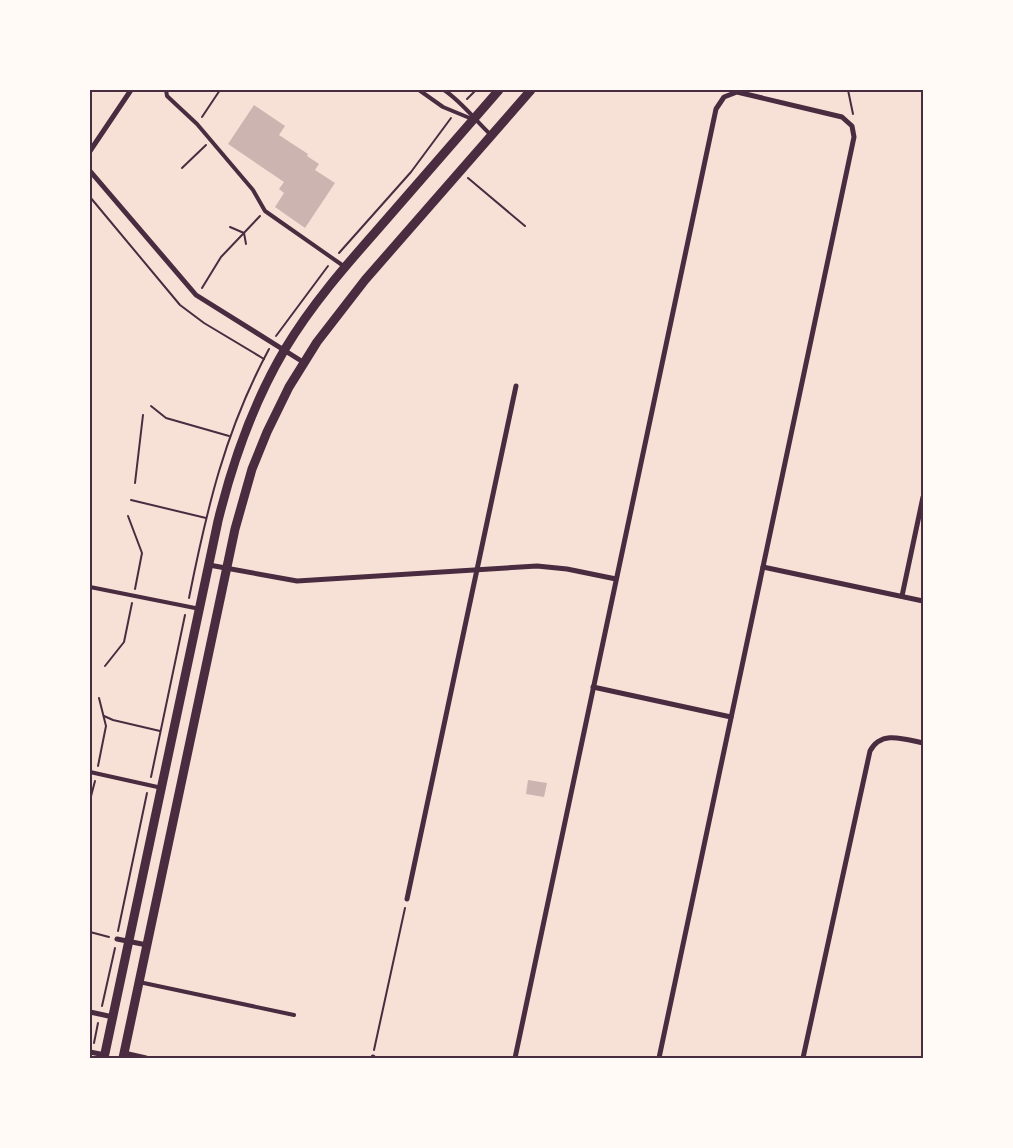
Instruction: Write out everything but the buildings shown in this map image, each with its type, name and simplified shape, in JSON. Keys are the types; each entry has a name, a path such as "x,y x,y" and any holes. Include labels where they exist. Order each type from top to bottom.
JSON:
{"street":[{"path":"90,151 131,90"},
{"path":"90,1052 105,1057 209,565 224,499 241,440 256,405 284,350 313,306 344,267 499,90"},
{"path":"146,1058 123,1056 240,509 258,453 283,398 303,362 346,303 531,90"},
{"path":"515,1058 719,102 730,93 741,93 845,119 852,126 853,144 659,1058"},
{"path":"90,171 196,296 303,362"},
{"path":"407,899 516,386"},
{"path":"902,596 923,498"},
{"path":"209,565 297,581 477,569 554,567 616,579"},
{"path":"763,567 923,601"},
{"path":"593,687 731,717"},
{"path":"803,1058 870,751 877,742 888,737 923,743"},
{"path":"116,939 147,945"},
{"path":"90,1012 113,1017"}],"lane":[{"path":"166,90 167,96 197,124 254,190 265,211 344,267"},
{"path":"419,90 443,107 474,119"},
{"path":"444,90 456,98 492,136"},
{"path":"90,587 200,609"},
{"path":"90,772 162,788"},
{"path":"139,982 294,1015"}],"path":[{"path":"197,124 220,90"},
{"path":"469,96 476,90"},
{"path":"848,90 853,114"},
{"path":"341,251 410,172 450,118"},
{"path":"182,168 211,140"},
{"path":"461,172 525,226"},
{"path":"90,197 110,218 169,293 186,310 264,359"},
{"path":"196,296 222,257 265,211"},
{"path":"230,227 244,233"},
{"path":"244,233 246,244"},
{"path":"282,327 326,268"},
{"path":"150,406 166,418 229,436"},
{"path":"135,483 143,415"},
{"path":"131,500 206,518"},
{"path":"151,777 186,614"},
{"path":"90,800 106,726 99,698"},
{"path":"104,716 113,720 160,731"},
{"path":"103,1002 148,791"},
{"path":"373,1057 407,899"},
{"path":"90,932 116,939"},
{"path":"94,1044 98,1023"}]}
